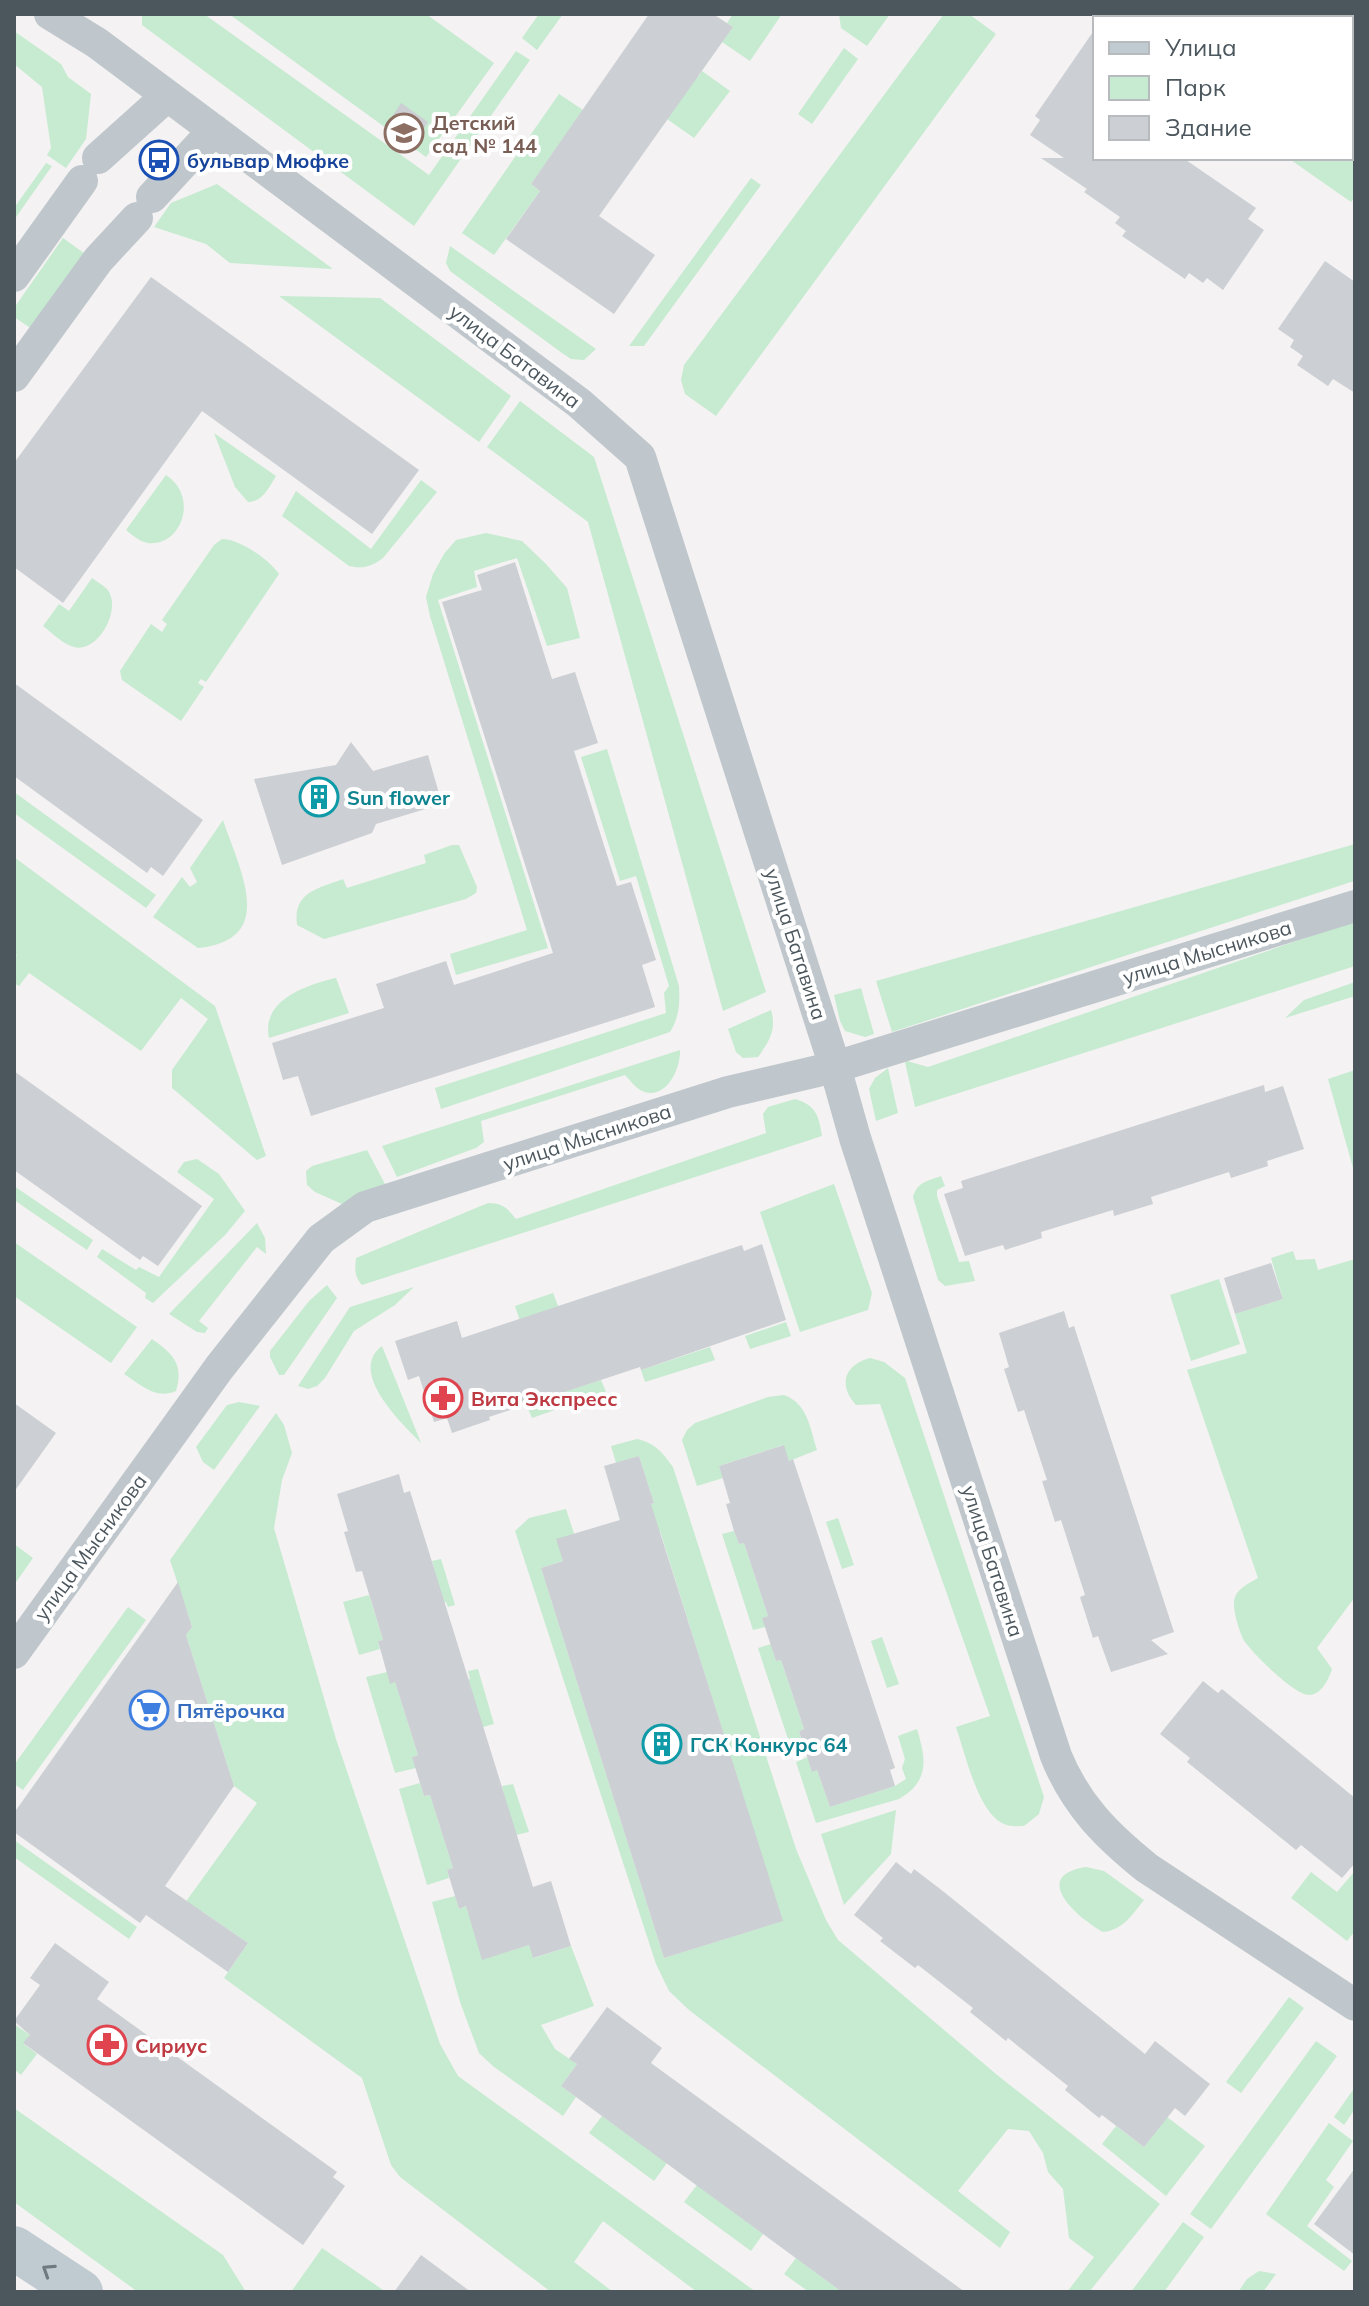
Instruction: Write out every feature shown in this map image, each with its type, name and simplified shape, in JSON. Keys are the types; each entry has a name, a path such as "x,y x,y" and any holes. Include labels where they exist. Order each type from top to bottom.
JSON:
{"main road":[{"path":"14,2248 81,2292"}],"street":[{"name":"улица Батавина","path":"50,14 97,43 579,403 640,457 855,1138 1068,1785 1108,1835 1147,1868 1355,2005"},
{"path":"14,276 90,170 167,96"},
{"path":"14,376 98,260 214,130"},
{"name":"улица Мысникова","path":"14,1653 219,1368 321,1239 365,1207 728,1092 835,1067 1355,906"}],"green space":[{"path":"142,14 204,14 429,175 516,51 530,60 414,226 142,25"},
{"path":"229,14 426,14 494,63 426,157"},
{"path":"539,14 563,14 537,50 522,38"},
{"path":"733,14 782,14 750,61 722,42 733,27 727,23"},
{"path":"839,14 890,14 867,46 841,28"},
{"path":"944,14 969,14 996,34 716,416 685,394 681,380 684,365"},
{"path":"1355,14 1355,196 1351,202 1291,160 1353,160 1353,16 1336,16"},
{"path":"14,31 61,64 68,77 91,94 86,139 66,168 47,155 51,148 42,87 14,64"},
{"path":"844,48 858,59 812,124 798,114"},
{"path":"702,71 730,91 694,138 667,119 691,73 698,77"},
{"path":"559,94 583,110 531,184 540,191 494,255 462,233"},
{"path":"46,163 52,166 14,220 14,208"},
{"path":"751,178 761,185 644,346 629,346"},
{"path":"217,184 333,269 230,263 206,244 154,227 171,203"},
{"path":"63,238 88,256 35,331 14,317 14,308"},
{"path":"450,246 596,349 584,360 571,359 562,353 450,271 446,263"},
{"path":"279,296 380,298 511,396 479,442"},
{"path":"520,401 594,457 766,992 723,1011 588,522 487,447"},
{"path":"214,433 276,476 258,499 248,502 235,487"},
{"path":"166,475 182,495 182,518 170,537 148,543 126,530"},
{"path":"421,480 437,492 383,558 367,566 349,566 282,516 296,491 371,549"},
{"path":"486,533 522,541 546,564 567,588 580,638 547,646 517,558 474,571 477,587 438,600 548,948 456,975 450,954 527,930 426,597 433,574 456,540"},
{"path":"222,539 237,542 253,551 279,574 206,682 201,679 198,683 204,687 181,721 122,680 120,671 151,624 162,632 167,624 162,620 214,545"},
{"path":"92,578 107,589 111,597 110,618 106,628 92,644 74,647 43,626 59,604 69,611"},
{"path":"607,749 679,986 678,1010 673,1026 670,1032 441,1109 435,1088 666,1013 664,993 669,986 636,876 620,881 581,757"},
{"path":"14,792 156,895 146,908 14,813"},
{"path":"223,820 243,880 247,899 246,917 238,932 223,942 198,948 153,917 182,877 190,887 197,882 190,868"},
{"path":"1355,844 1354,881 892,1032 876,981"},
{"path":"459,845 477,887 476,893 466,899 324,939 297,925 299,905 316,889 343,879 347,888 426,863 424,855"},
{"path":"14,857 215,1006 266,1156 257,1160 172,1088 172,1070 208,1019 181,998 141,1051 29,973 19,986 14,983 14,960 17,955 14,953"},
{"path":"1355,921 1355,966 915,1107 907,1061 928,1067"},
{"path":"336,978 349,1013 269,1038 268,1025 279,1004 300,990"},
{"path":"1355,982 1355,996 1285,1018 1304,1000"},
{"path":"861,988 874,1034 865,1037 845,1031 834,995"},
{"path":"771,1010 772,1029 766,1046 758,1057 743,1058 736,1052 728,1029"},
{"path":"680,1050 678,1066 670,1082 657,1092 640,1090 625,1075 481,1121 484,1142 476,1148 397,1177 382,1146"},
{"path":"888,1068 898,1113 876,1121 869,1089 875,1078"},
{"path":"1355,1070 1355,1175 1328,1079"},
{"path":"795,1099 808,1104 815,1112 822,1136 362,1285 358,1279 356,1258 488,1203 504,1207 516,1219 766,1133 763,1114 768,1107"},
{"path":"367,1150 385,1184 342,1204 307,1185 306,1171 312,1166"},
{"path":"197,1159 219,1174 245,1211 225,1235 153,1303 145,1298 146,1293 97,1257 102,1249 136,1270 139,1267 159,1277 214,1199 177,1172 184,1162"},
{"path":"941,1176 945,1186 937,1190 937,1196 959,1262 969,1261 975,1281 945,1286 938,1280 913,1197 920,1185"},
{"path":"834,1184 872,1293 868,1310 800,1332 760,1212"},
{"path":"14,1186 93,1240 87,1250 14,1200"},
{"path":"257,1223 265,1238 266,1254 257,1247 199,1321 208,1328 205,1333 197,1332 169,1314"},
{"path":"14,1242 137,1327 111,1363 14,1296"},
{"path":"1293,1251 1296,1260 1315,1259 1318,1270 1355,1259 1355,1597 1317,1648 1332,1669 1321,1689 1309,1695 1293,1688 1273,1672 1241,1635 1235,1597 1242,1588 1258,1578 1187,1370 1247,1353 1235,1314 1283,1299 1271,1258"},
{"path":"1219,1279 1240,1344 1191,1361 1170,1295"},
{"path":"327,1285 337,1298 284,1375 279,1375 270,1351 309,1301"},
{"path":"414,1287 395,1305 354,1331 317,1386 308,1389 298,1386 350,1307"},
{"path":"553,1293 560,1311 521,1324 515,1306"},
{"path":"786,1322 791,1336 750,1349 745,1336"},
{"path":"152,1339 175,1360 179,1374 176,1391 155,1392 124,1374"},
{"path":"382,1346 421,1443 391,1411 374,1383 371,1369 373,1357"},
{"path":"710,1347 715,1360 645,1382 641,1370"},
{"path":"870,1358 884,1362 905,1378 1044,1797 1039,1814 1024,1826 1006,1825 995,1818 980,1795 968,1766 956,1727 990,1716 880,1404 856,1405 847,1390 849,1371 854,1365"},
{"path":"601,1380 606,1392 532,1418 526,1404"},
{"path":"784,1395 803,1411 817,1450 789,1461 783,1445 719,1466 723,1478 697,1486 682,1440 687,1430 695,1423 768,1397"},
{"path":"239,1402 260,1406 214,1470 203,1462 196,1447 227,1405"},
{"path":"276,1413 284,1425 292,1453 282,1480 274,1528 336,1739 440,2044 458,2076 756,2292 697,2292 603,2221 574,2262 613,2292 551,2292 400,2177 391,2165 362,2078 224,1978 248,1943 203,1912 182,1907 257,1803 234,1786 186,1635 192,1627 170,1560"},
{"path":"637,1439 658,1449 673,1467 796,1849 826,1920 838,1940 996,2074 1160,2204 1089,2292 1067,2292 1094,2257 1069,2238 1063,2189 1048,2172 1043,2153 1029,2131 1008,2129 958,2191 1010,2232 1000,2248 689,2010 669,1991 656,1964 515,1531 529,1518 566,1509 581,1555 541,1568 664,1958 782,1921 660,1531 626,1541 618,1514 654,1503 639,1456 616,1463 611,1446"},
{"path":"838,1518 854,1565 842,1569 826,1522"},
{"path":"734,1531 739,1544 744,1543 768,1616 763,1618 765,1627 753,1630 722,1534"},
{"path":"14,1544 33,1558 14,1585"},
{"path":"441,1559 455,1605 448,1607 446,1602 440,1603 430,1570 434,1568 432,1561"},
{"path":"369,1595 383,1640 378,1641 380,1649 359,1655 343,1602"},
{"path":"128,1607 146,1620 23,1790 14,1784 14,1765"},
{"path":"882,1637 899,1684 887,1688 871,1641"},
{"path":"771,1644 776,1661 781,1660 804,1729 799,1731 802,1741 790,1745 758,1648"},
{"path":"478,1669 494,1724 483,1727 464,1681 470,1679 468,1671"},
{"path":"387,1672 391,1683 395,1682 418,1755 412,1757 416,1768 395,1773 366,1677"},
{"path":"917,1729 923,1768 921,1777 909,1792 899,1799 816,1823 796,1762 808,1757 812,1771 817,1770 830,1807 895,1786 906,1779 902,1768 905,1759 898,1736"},
{"path":"420,1783 424,1796 430,1795 453,1868 447,1870 449,1878 427,1885 399,1789"},
{"path":"513,1784 529,1832 516,1835 498,1796 504,1794 502,1786"},
{"path":"896,1810 891,1854 844,1905 821,1834"},
{"path":"14,1840 137,1927 129,1939 14,1857"},
{"path":"1086,1867 1104,1871 1144,1900 1126,1921 1110,1931 1103,1932 1082,1917 1064,1898 1060,1888 1061,1879 1069,1872"},
{"path":"1355,1871 1355,1931 1347,1941 1291,1898 1311,1872 1337,1892"},
{"path":"455,1896 459,1909 466,1906 483,1959 529,1945 534,1958 571,1946 594,2006 541,2025 555,2049 577,2064 561,2086 576,2097 563,2116 479,2053 460,2002 432,1902"},
{"path":"1289,1997 1304,2008 1241,2093 1226,2082"},
{"path":"14,2024 30,2035 24,2044 37,2054 21,2075 14,2069"},
{"path":"1316,2041 1337,2056 1211,2229 1190,2214"},
{"path":"1355,2087 1355,2109 1344,2125 1334,2117"},
{"path":"14,2108 223,2255 246,2292 138,2292 14,2202"},
{"path":"602,2116 667,2163 654,2181 589,2133"},
{"path":"1167,2117 1205,2146 1166,2196 1102,2144 1116,2126 1144,2147"},
{"path":"1329,2123 1353,2141 1326,2180 1334,2187 1307,2226 1352,2261 1344,2271 1266,2214"},
{"path":"697,2185 763,2234 751,2251 684,2202"},
{"path":"1183,2222 1204,2237 1164,2292 1131,2292"},
{"path":"322,2248 386,2292 291,2292"},
{"path":"796,2258 842,2292 809,2292 784,2274"},
{"path":"1259,2271 1276,2274 1263,2292 1238,2292 1247,2279"}],"building":[{"path":"649,14 713,14 733,27 599,216 655,255 614,314 506,239 540,191 531,184"},
{"path":"1093,32 1093,160 1186,160 1256,208 1248,219 1264,230 1223,290 1207,278 1203,283 1189,273 1185,279 1122,236 1126,231 1115,223 1120,217 1084,192 1087,189 1041,158 1064,158 1030,135 1040,120 1035,116"},
{"path":"401,103 428,122 413,144 386,126"},
{"path":"1325,261 1355,282 1355,393 1333,379 1328,386 1297,365 1303,356 1290,347 1294,340 1278,329"},
{"path":"151,277 419,470 372,534 202,411 63,603 14,567 14,463"},
{"path":"515,562 552,679 575,672 598,743 574,751 617,886 631,882 656,960 642,965 655,1007 311,1116 298,1076 283,1080 272,1043 384,1008 376,984 446,961 454,985 553,953 442,602 482,590 477,575"},
{"path":"14,683 203,820 163,876 151,867 147,873 14,776"},
{"name":"Sun flower","path":"351,742 373,771 428,755 442,804 376,824 372,833 282,865 254,779 336,765"},
{"path":"14,1071 202,1206 158,1266 143,1256 140,1260 14,1170"},
{"path":"1264,1085 1265,1092 1283,1086 1304,1149 1267,1161 1268,1166 1231,1178 1229,1172 1151,1197 1153,1204 1114,1216 1113,1210 1041,1232 1042,1238 1005,1250 1003,1245 965,1256 944,1194 963,1188 961,1181"},
{"path":"762,1244 786,1320 641,1370 640,1367 489,1417 490,1420 452,1433 447,1418 434,1422 419,1376 408,1380 395,1341 457,1321 462,1338 742,1245 744,1251"},
{"path":"1271,1263 1283,1299 1235,1314 1224,1278"},
{"path":"1064,1311 1069,1328 1074,1326 1174,1632 1151,1640 1168,1654 1111,1672 1098,1636 1093,1638 1080,1597 1085,1595 1061,1520 1055,1522 1042,1481 1047,1480 1024,1410 1018,1412 1004,1369 1009,1367 999,1333"},
{"path":"14,1403 56,1433 14,1492"},
{"path":"784,1445 789,1461 793,1459 895,1768 890,1770 895,1786 830,1807 817,1770 812,1772 799,1731 804,1729 781,1660 776,1661 762,1618 768,1616 744,1543 739,1544 734,1531 719,1466"},
{"name":"ГСК Конкурс 64","path":"639,1456 654,1503 651,1504 783,1921 664,1958 541,1568 563,1561 556,1539 620,1520 604,1466"},
{"path":"399,1474 404,1493 410,1491 533,1887 551,1881 571,1946 533,1958 529,1945 482,1960 466,1906 459,1909 447,1870 453,1868 430,1795 424,1796 412,1757 418,1755 395,1682 390,1684 378,1641 383,1640 362,1571 356,1572 337,1494"},
{"name":"Пятёрочка","path":"178,1582 192,1627 186,1635 234,1786 165,1886 248,1943 228,1972 146,1915 140,1923 14,1832 14,1813"},
{"path":"1203,1681 1218,1693 1222,1689 1355,1798 1355,1863 1342,1878 1301,1845 1296,1850 1187,1762 1190,1758 1160,1734"},
{"path":"896,1862 911,1874 914,1869 944,1892 1145,2054 1155,2041 1210,2084 1185,2116 1175,2108 1144,2147 1102,2115 1099,2118 1065,2090 1068,2086 970,2012 973,2008 918,1965 915,1968 880,1941 883,1938 854,1915"},
{"path":"55,1943 109,1982 97,1999 337,2172 333,2177 345,2186 303,2245 23,2043 30,2035 14,2021 40,1985 30,1978"},
{"path":"607,2007 662,2048 651,2063 965,2292 842,2292 561,2086 577,2064 569,2059"},
{"path":"1355,2168 1355,2255 1314,2224"},
{"path":"421,2255 471,2292 394,2292"}],"place":[{"name":"Детский сад № 144","path":"404,133"},
{"name":"бульвар Мюфке","path":"159,160"},
{"name":"Sun flower","path":"319,797"},
{"name":"Вита Экспресс","path":"443,1398"},
{"name":"Пятёрочка","path":"149,1710"},
{"name":"ГСК Конкурс 64","path":"662,1744"},
{"name":"Сириус","path":"107,2045"}]}
